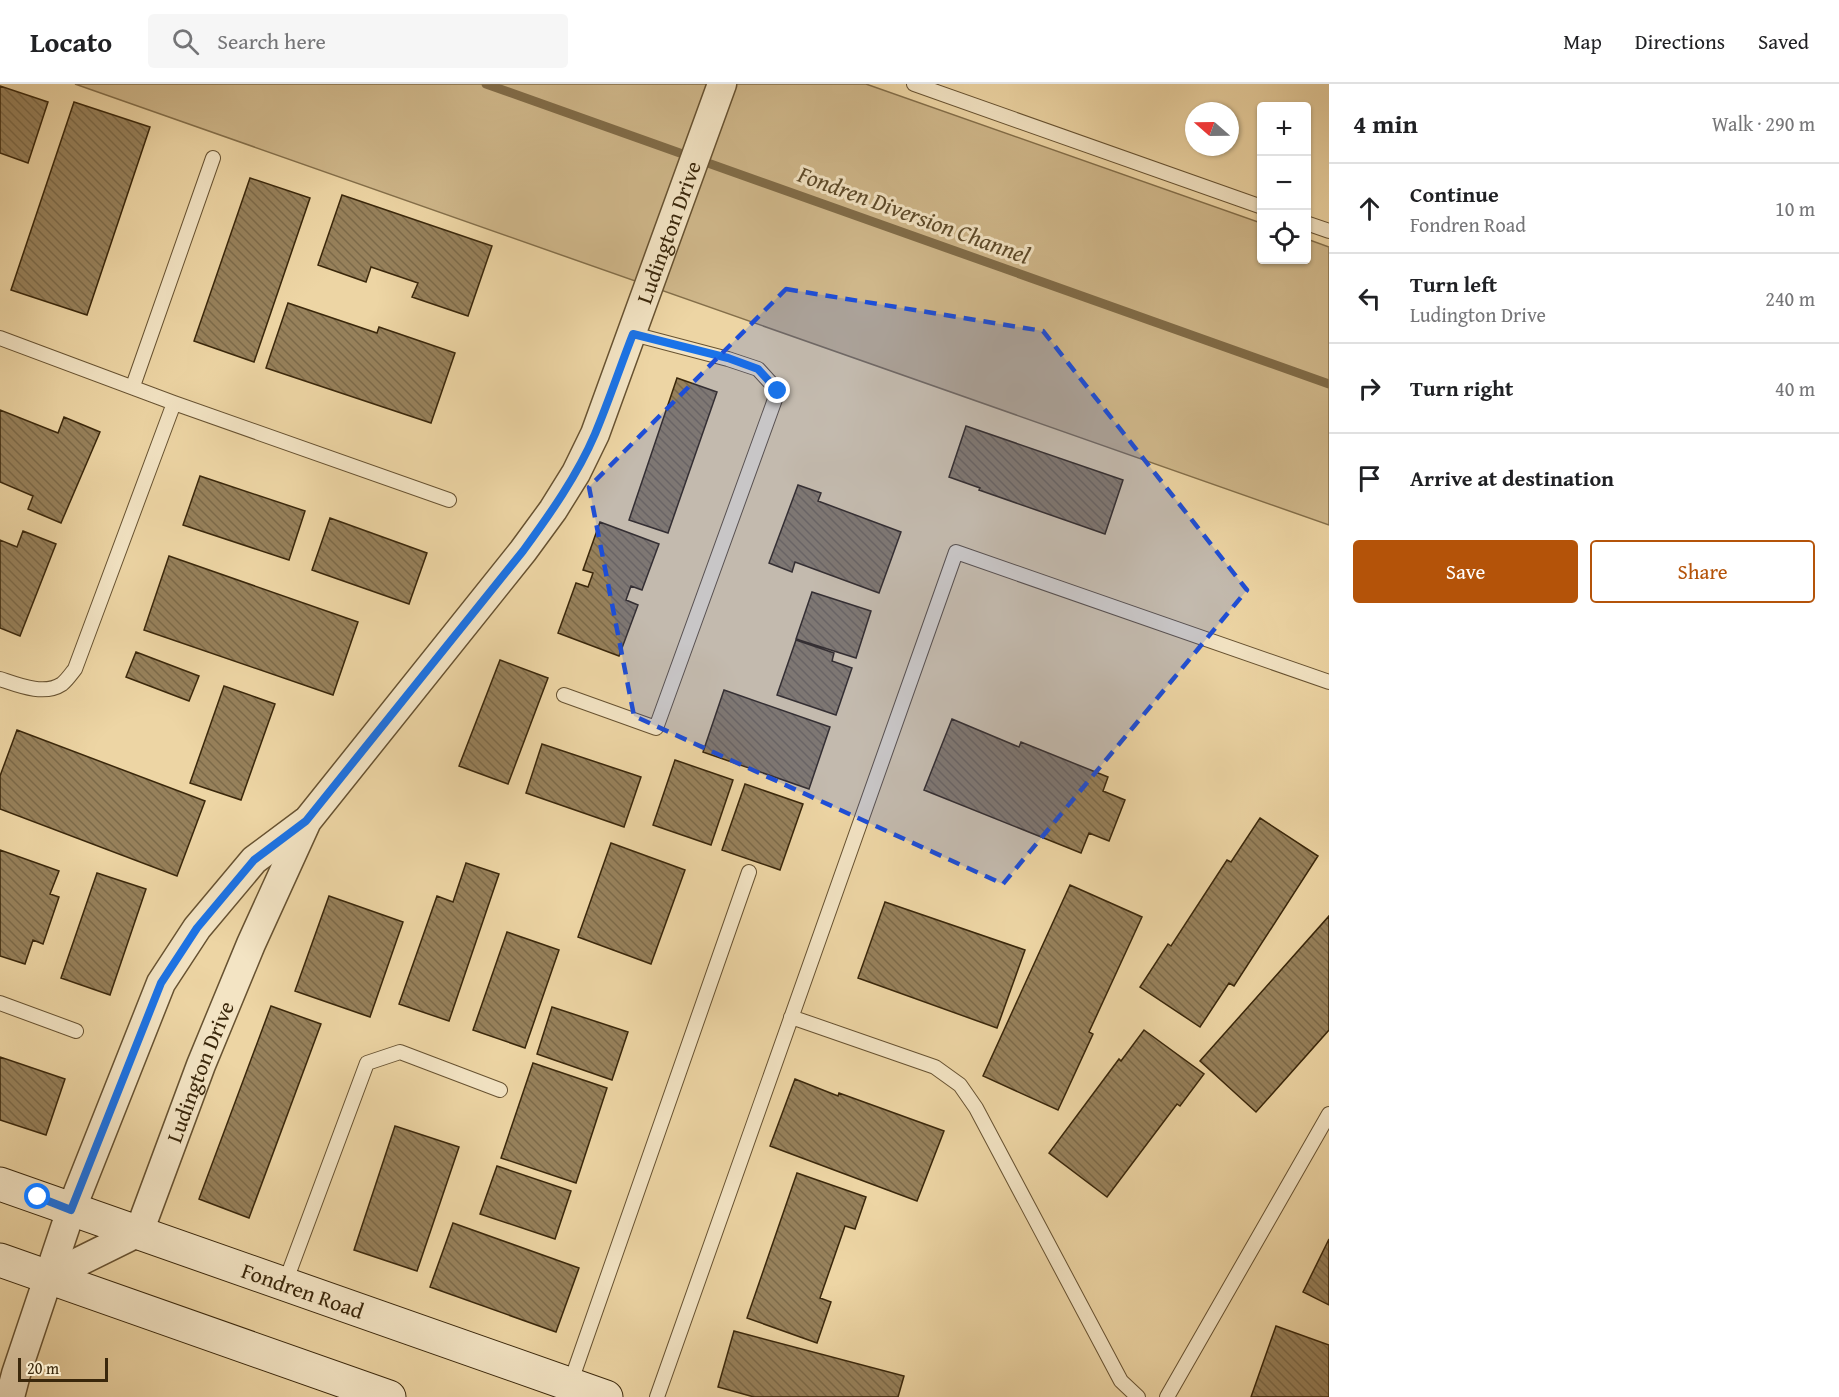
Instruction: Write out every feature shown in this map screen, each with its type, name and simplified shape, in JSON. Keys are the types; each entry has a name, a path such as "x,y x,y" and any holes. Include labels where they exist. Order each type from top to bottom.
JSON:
{"main road":[{"name":"Fondren Road","path":"0,1184 606,1397"},
{"path":"0,1260 389,1397"}],"street":[{"name":"Ludington Drive","path":"10,1397 71,1210 161,983 197,928 254,860 306,821 515,561 553,510 595,434 722,84"},
{"name":"Ludington Drive","path":"140,1232 205,1054 306,821"},
{"path":"48,1277 140,1232"}],"lane":[{"path":"914,84 1257,205"},
{"path":"133,386 213,158"},
{"path":"1311,225 1329,231"},
{"path":"564,695 656,728 778,391 758,369 728,358 633,334"},
{"path":"0,339 449,500"},
{"path":"0,679 21,686 48,690 62,684 75,669 174,403"},
{"path":"657,1397 956,552 1329,682"},
{"path":"570,1384 749,872"},
{"path":"0,1004 76,1031"},
{"path":"791,1017 935,1066 960,1085 976,1108 1121,1381 1138,1397"},
{"path":"285,1283 367,1063 399,1052 500,1090"},
{"path":"1167,1397 1329,1114"}],"highlighted area":[{"path":"786,289 1043,331 1247,590 1003,884 634,716 589,487"}],"shaded area":[{"path":"75,84 866,84 1257,222 1257,264 1311,264 1311,240 1329,247 1329,525"}],"building":[{"path":"0,86 48,102 28,163 0,153"},
{"path":"74,102 150,127 87,315 11,290"},
{"path":"250,178 310,198 254,362 194,341"},
{"path":"342,195 492,246 468,316 412,297 418,283 371,267 366,282 318,265"},
{"path":"288,303 377,333 379,327 455,353 431,423 266,368"},
{"path":"677,378 717,392 668,533 629,520"},
{"path":"0,410 58,433 64,417 100,432 61,523 28,509 33,496 0,482"},
{"path":"966,426 1123,480 1105,534 979,490 980,488 949,477"},
{"path":"200,476 305,511 289,560 183,525"},
{"path":"798,485 821,493 818,501 901,532 879,593 795,562 792,572 769,563"},
{"path":"330,518 427,553 409,604 312,570"},
{"path":"600,522 659,544 642,590 631,586 626,600 638,605 619,656 558,633 576,583 588,587 593,573 583,570"},
{"path":"23,531 56,544 20,636 0,628 0,540 17,547"},
{"path":"169,556 358,622 333,695 144,630"},
{"path":"812,592 871,611 856,658 796,639"},
{"path":"796,640 834,653 832,661 852,668 836,715 777,695"},
{"path":"136,652 199,676 189,701 126,677"},
{"path":"500,660 548,678 508,784 459,766"},
{"path":"224,686 275,704 241,800 190,783"},
{"path":"724,690 830,727 809,789 703,752"},
{"path":"952,719 1019,747 1021,742 1108,777 1103,791 1125,800 1109,841 1089,833 1081,853 924,790"},
{"path":"17,730 205,801 177,876 0,809 0,776"},
{"path":"542,744 641,777 624,827 526,793"},
{"path":"675,760 733,780 711,845 653,825"},
{"path":"745,784 803,804 780,870 722,850"},
{"path":"1260,818 1318,856 1234,986 1229,983 1200,1027 1140,987 1168,944 1171,946 1227,860 1231,862"},
{"path":"611,843 685,870 651,964 578,937"},
{"path":"0,850 59,871 50,894 59,897 43,944 33,940 25,964 0,956"},
{"path":"466,863 499,874 449,1021 399,1004 437,896 453,902"},
{"path":"97,873 146,889 110,995 61,978"},
{"path":"1070,885 1142,917 1089,1032 1093,1034 1058,1110 983,1076"},
{"path":"329,896 403,922 370,1017 295,991"},
{"path":"885,902 1025,950 997,1028 858,978"},
{"path":"1329,916 1329,1030 1256,1112 1200,1061"},
{"path":"507,932 559,950 525,1048 473,1030"},
{"path":"271,1006 321,1024 249,1218 199,1199"},
{"path":"552,1007 628,1032 612,1080 537,1054"},
{"path":"1144,1030 1204,1074 1180,1106 1177,1104 1107,1197 1049,1153 1119,1059 1121,1061"},
{"path":"0,1057 65,1079 46,1135 0,1120"},
{"path":"533,1063 607,1088 576,1183 501,1158"},
{"path":"795,1079 838,1096 839,1093 944,1131 917,1201 770,1146"},
{"path":"395,1126 459,1147 417,1271 354,1250"},
{"path":"497,1166 571,1191 555,1239 480,1214"},
{"path":"797,1173 866,1197 855,1229 845,1226 820,1298 831,1302 817,1343 747,1318"},
{"path":"453,1223 579,1268 556,1332 430,1287"},
{"path":"1329,1239 1329,1305 1303,1292"},
{"path":"1276,1326 1329,1345 1329,1397 1251,1397"},
{"path":"734,1331 904,1376 898,1397 754,1397 718,1387"}],"waterway":[{"name":"Fondren Diversion Channel","path":"486,84 1329,384"}],"route":[{"path":"38,1197 71,1210 161,983 197,928 254,860 306,821 523,551 553,510 595,434 633,334 728,358 758,369 778,391"}]}
